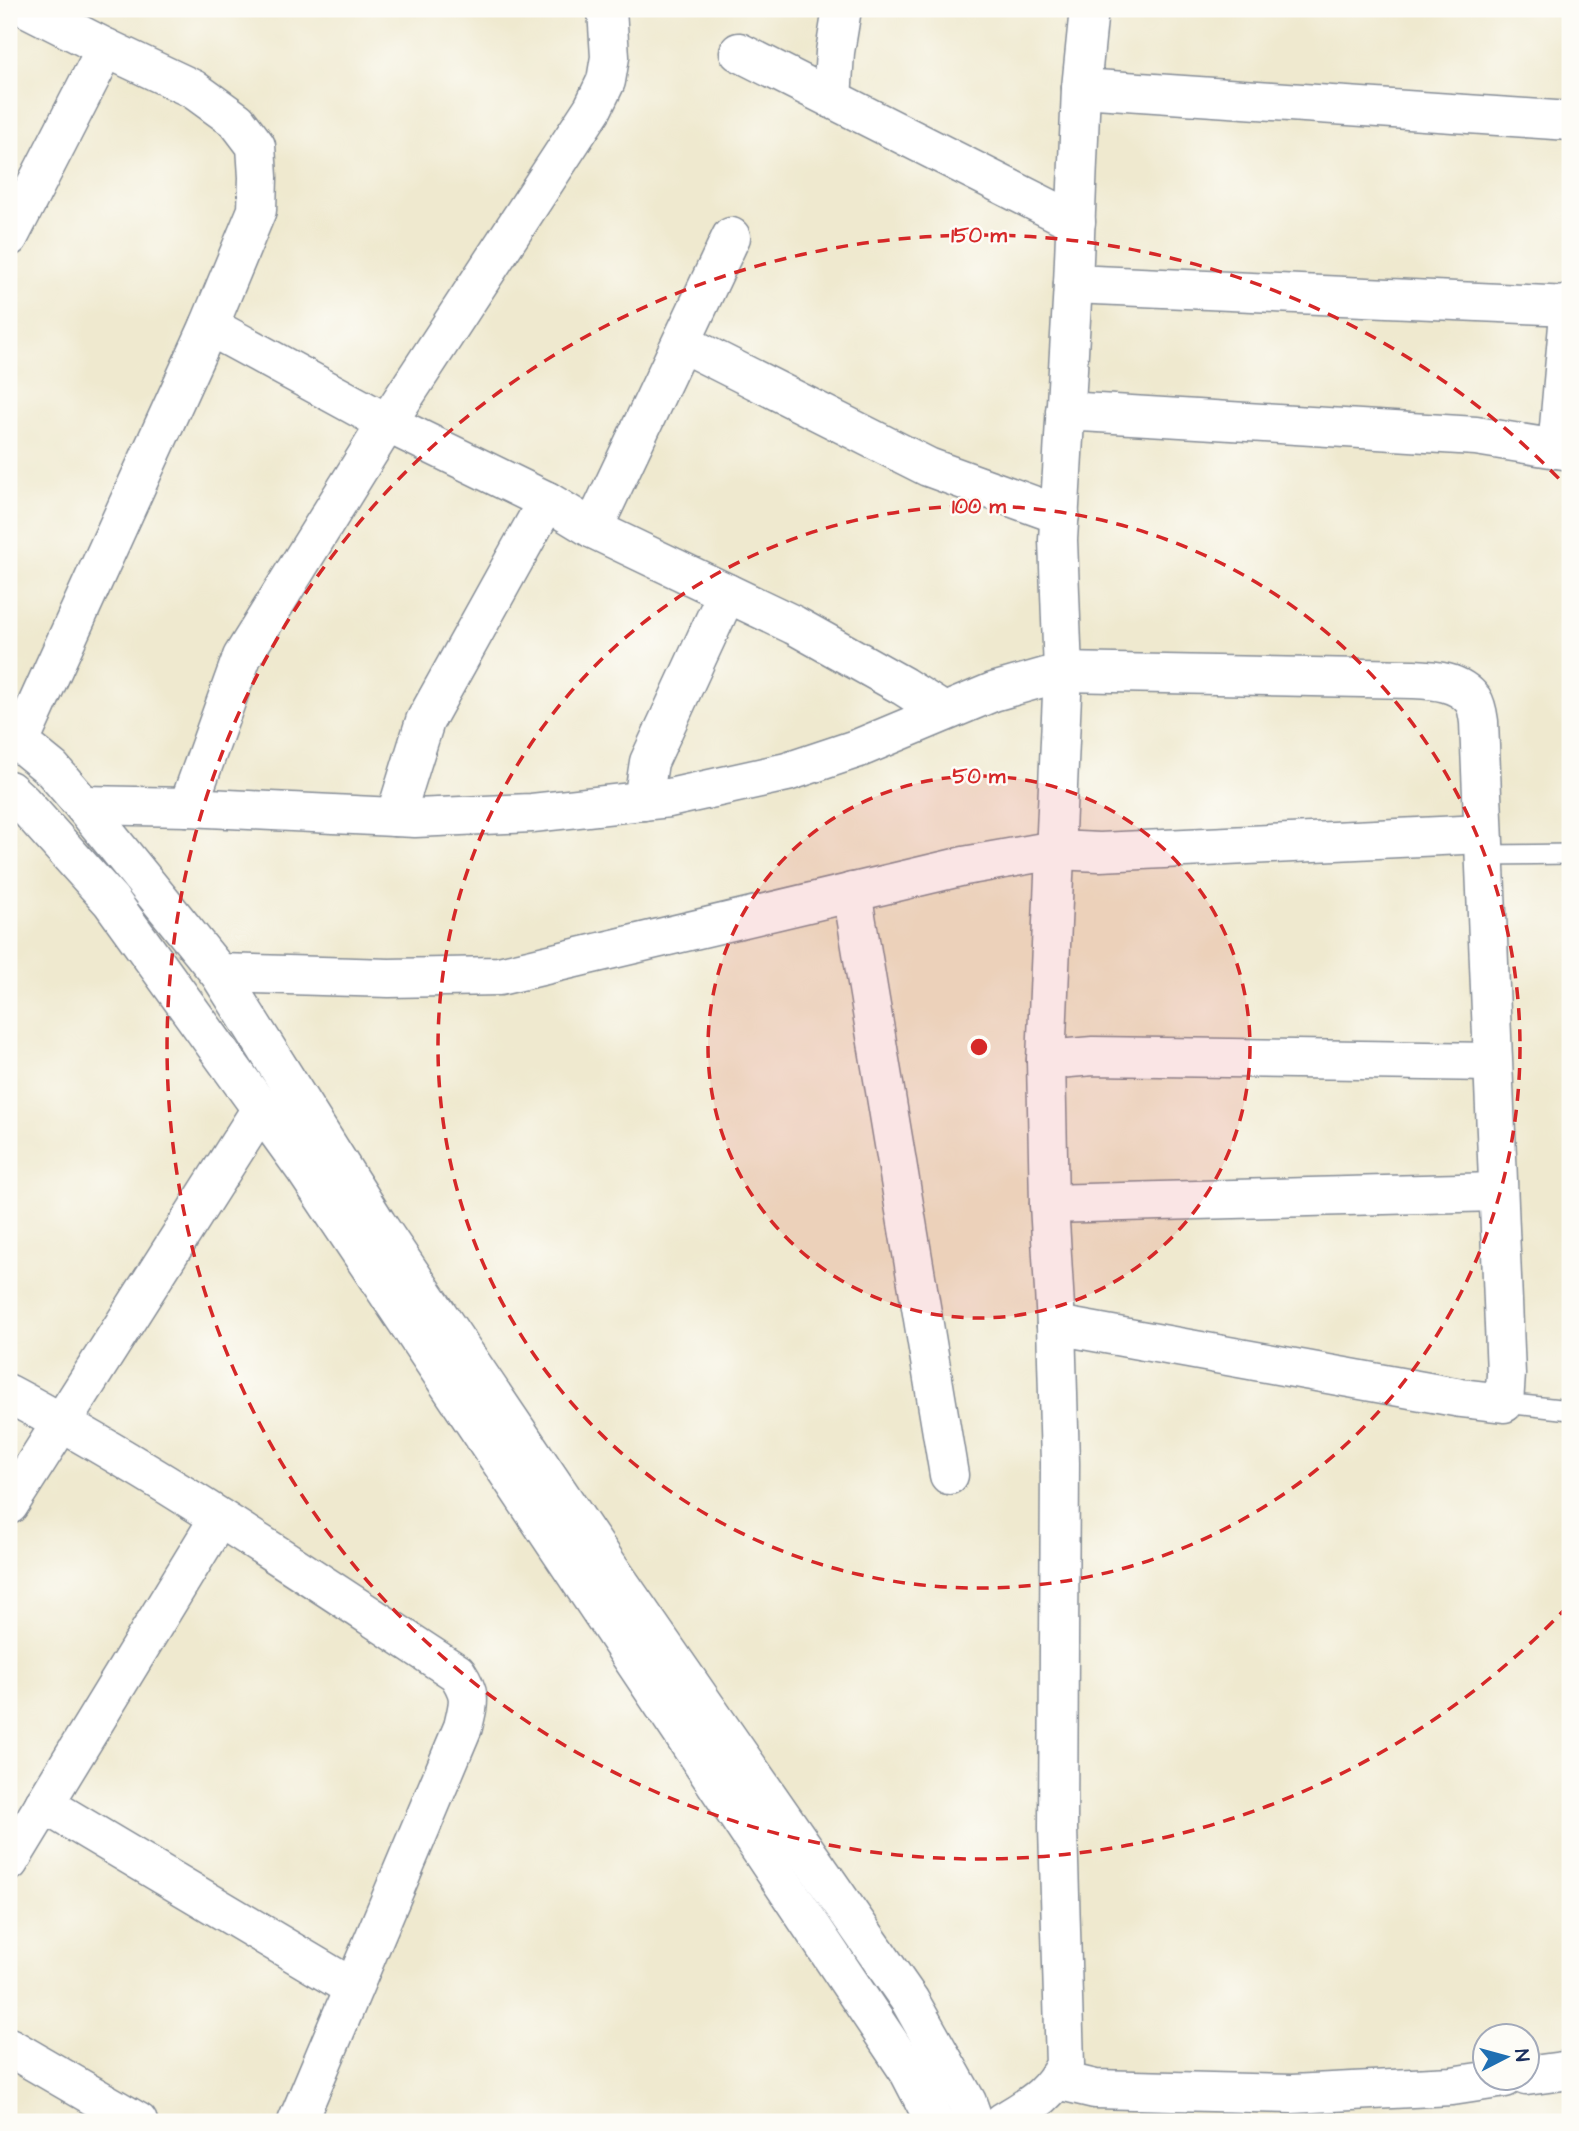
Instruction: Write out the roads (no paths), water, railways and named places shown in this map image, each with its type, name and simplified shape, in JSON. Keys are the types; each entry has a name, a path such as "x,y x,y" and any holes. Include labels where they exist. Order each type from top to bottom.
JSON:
{"street":[{"path":"29,9 193,89 237,121 256,146 258,177 257,210 209,326 14,738 52,769 219,973 377,1224 605,1562 910,2001 967,2102 974,2122"},
{"path":"832,99 835,52 842,9"},
{"path":"1003,2122 1043,2096 1057,2080 1065,2065 1058,1828 1060,1463 1056,1325 1070,1204 1075,851 1063,672 1058,540 1081,89 1089,9"},
{"path":"188,807 242,657 387,423 593,107 606,81 610,57 601,11"},
{"path":"9,237 106,48"},
{"path":"739,52 1076,222"},
{"path":"1081,89 1570,121"},
{"path":"593,529 731,237"},
{"path":"1065,411 1476,436 1564,450 1570,304 1073,284"},
{"path":"209,326 387,423 547,501 593,529 794,625 944,712"},
{"path":"682,343 929,467 1060,515"},
{"path":"396,817 425,721 547,501"},
{"path":"643,801 649,762 727,593"},
{"path":"83,805 396,817 532,813 669,798 787,772 859,748 993,692 1063,672 1413,679 1435,680 1460,688 1474,702 1479,722 1506,1374 1504,1403 1056,1325"},
{"path":"9,790 111,901 314,1183 909,2072 935,2122"},
{"path":"219,973 390,978 499,975 964,866 1075,851 1483,844"},
{"path":"852,892 949,1475"},
{"path":"1070,1058 1492,1062"},
{"path":"9,1505 261,1109"},
{"path":"1070,1204 1497,1192"},
{"path":"9,1394 63,1423 219,1518 457,1673 467,1688 469,1703 463,1727 297,2122"},
{"path":"9,1862 219,1518"},
{"path":"44,1804 354,1988"},
{"path":"9,2047 138,2122"},
{"path":"1540,2074 1570,2070"},
{"path":"1057,2080 1095,2089 1292,2094 1470,2083"}],"lane":[{"path":"1483,844 1570,854"},
{"path":"1504,1403 1570,1410"}]}
